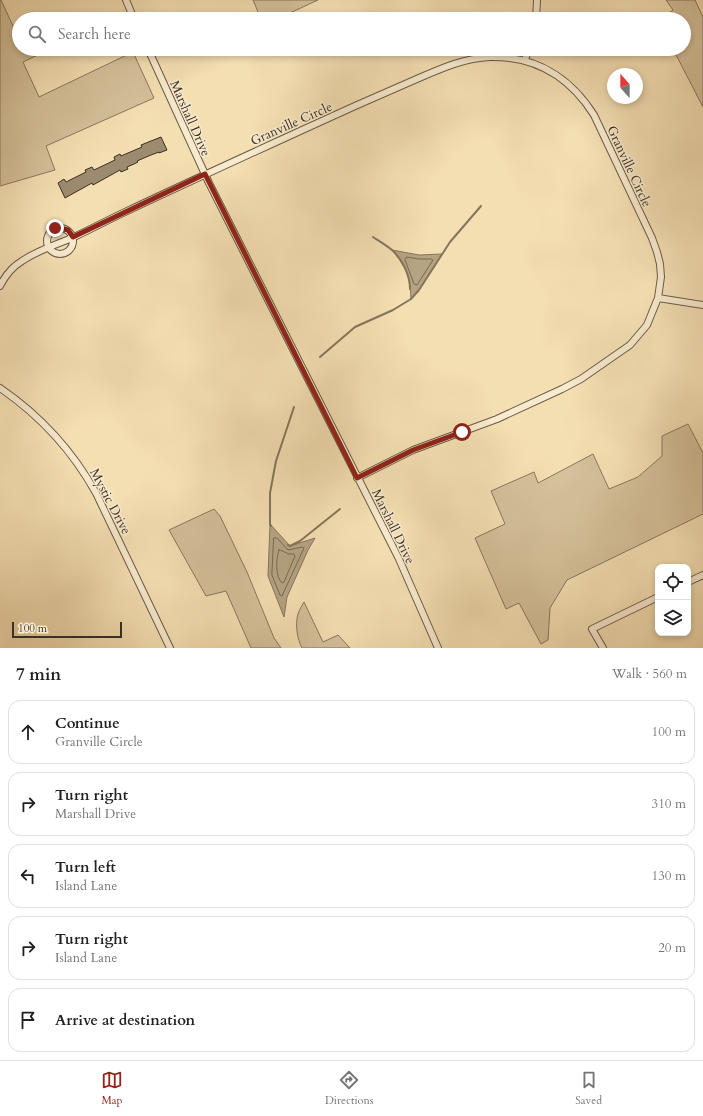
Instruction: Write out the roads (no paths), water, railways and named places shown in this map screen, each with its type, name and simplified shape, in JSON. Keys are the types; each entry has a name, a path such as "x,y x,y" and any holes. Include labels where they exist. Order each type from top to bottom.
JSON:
{"street":[{"path":"126,0 131,12"},
{"path":"537,12 538,0"},
{"name":"Marshall Drive","path":"151,56 205,174 399,559 438,648"},
{"path":"525,61 526,56"},
{"name":"Granville Circle","path":"0,286 15,266 48,247 73,237 205,174 391,90 452,65 476,58 490,57 525,61 543,67 569,85 579,94 594,115 657,252 661,277 658,298 647,325 630,345 581,379 497,419 413,450 357,478"},
{"path":"55,228 68,230 73,237 73,245 67,252 58,254 54,253 48,247 47,238 55,228"},
{"path":"658,298 703,305"},
{"name":"Mystic Drive","path":"0,388 28,408 54,433 75,459 89,480 170,648"},
{"path":"691,581 703,575"},
{"path":"603,648 592,628 655,598"}],"water":[{"path":"392,250 419,255 442,254 419,290 411,299 409,278 401,262"},
{"path":"270,524 290,546 315,538 287,597 284,617 268,576"}],"waterway":[{"path":"320,357 355,327 393,310 411,299 419,290 450,242 481,206"},
{"path":"373,237 392,250 399,258 407,273 410,289"},
{"path":"271,526 270,493 276,461 294,407"},
{"path":"288,545 290,546 300,541 340,509"}]}
